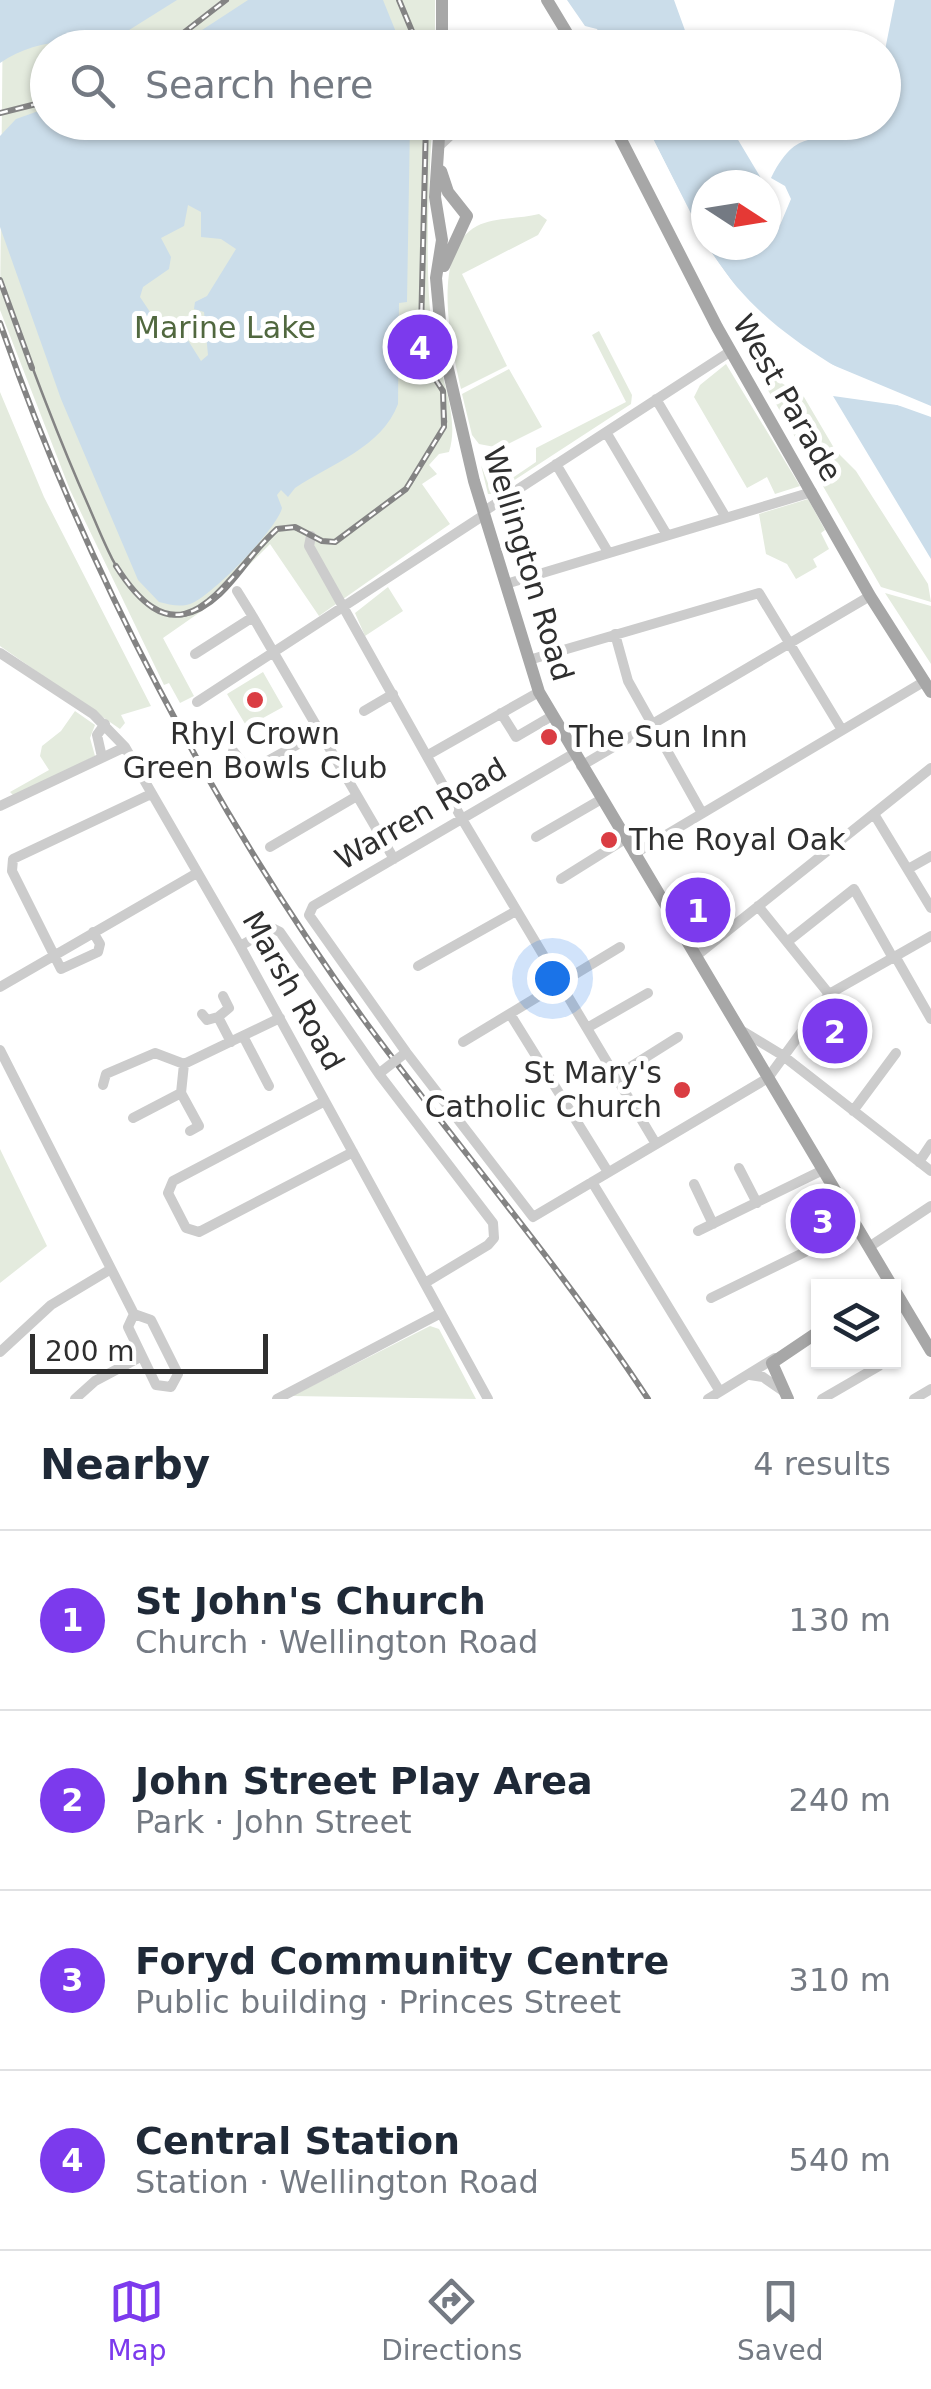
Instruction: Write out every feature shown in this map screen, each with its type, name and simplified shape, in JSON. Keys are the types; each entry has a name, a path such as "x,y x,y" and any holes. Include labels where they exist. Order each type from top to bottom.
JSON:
{"main road":[{"path":"442,0 442,30"},
{"path":"546,0 565,30"},
{"name":"Wellington Road","path":"439,140 438,303 447,370 484,514 538,692 888,1279"},
{"name":"West Parade","path":"621,140 731,351 870,596 928,686"},
{"name":"Wellington Road","path":"439,152 445,186 457,201"},
{"path":"457,201 467,216 460,230 449,232 438,220 444,202 457,201"},
{"name":"Wellington Road","path":"438,303 446,258 460,230"},
{"name":"Wellington Road","path":"901,1301 931,1351"},
{"path":"786,1395 772,1368 776,1358 811,1336"}],"street":[{"path":"439,152 448,140"},
{"path":"197,702 731,351"},
{"path":"656,399 725,516"},
{"path":"606,432 667,535"},
{"path":"556,464 608,552"},
{"path":"506,584 812,492"},
{"path":"311,536 309,546 462,819 656,1144"},
{"path":"237,591 394,859"},
{"path":"529,660 754,592 762,596 842,730"},
{"name":"Warren Road","path":"405,1053 315,926 309,914 313,906 462,819 652,725 870,596"},
{"path":"195,654 253,617"},
{"path":"615,634 628,682 702,813"},
{"name":"Marsh Road","path":"0,653 105,724 125,746 240,946 488,1399"},
{"path":"634,854 842,730 928,686"},
{"path":"428,755 538,692"},
{"path":"364,710 393,694"},
{"path":"502,713 514,741 552,716"},
{"path":"102,758 97,735 105,724"},
{"path":"233,751 246,767 255,768 320,732"},
{"path":"0,806 125,746"},
{"path":"696,956 931,768"},
{"path":"93,932 100,944 98,952 61,970 12,871 13,859 151,794"},
{"path":"270,847 358,796"},
{"path":"536,837 600,800"},
{"path":"874,814 931,908"},
{"path":"561,879 625,839"},
{"path":"908,869 931,856"},
{"path":"0,987 52,953 197,873"},
{"path":"787,942 854,889 931,1018"},
{"path":"758,906 829,994"},
{"path":"418,966 516,910"},
{"path":"240,946 272,928 280,932 495,1230 488,1246 425,1284"},
{"path":"380,1073 405,1053 533,1217 768,1078 829,994 931,936"},
{"path":"463,1042 620,948"},
{"path":"588,1028 648,993"},
{"path":"202,1014 206,1020 229,1008 224,996"},
{"path":"510,1014 608,1172"},
{"path":"218,1017 231,1042"},
{"path":"184,1064 280,1018"},
{"path":"738,1028 782,1055 931,1171"},
{"path":"243,1036 250,1061 268,1086"},
{"path":"616,1076 678,1037"},
{"path":"0,1050 6,1078 134,1314 151,1320 178,1374 172,1386"},
{"path":"102,1076 162,1052 184,1064"},
{"path":"853,1111 896,1053"},
{"path":"184,1064 181,1093 200,1126"},
{"path":"141,1119 181,1093"},
{"path":"326,1102 168,1186 186,1228 195,1232 353,1152"},
{"path":"919,1162 931,1144"},
{"path":"698,1231 823,1170"},
{"path":"739,1175 757,1203"},
{"path":"592,1182 719,1390"},
{"path":"694,1184 713,1224"},
{"path":"869,1247 931,1206"},
{"path":"710,1298 856,1227"},
{"path":"0,1352 51,1305 110,1269"},
{"path":"277,1399 442,1313"},
{"path":"134,1314 128,1327 156,1386 172,1386"},
{"path":"75,1399 95,1381 142,1356"},
{"path":"708,1399 776,1358"},
{"path":"822,1399 844,1394 875,1369"},
{"path":"745,1376 763,1377 786,1395"},
{"path":"172,1386 178,1399"},
{"path":"914,1399 931,1388"}],"green space":[{"name":"Marine Lake","path":"3,0 435,0 435,30 30,30 30,140 431,140 428,279 432,331 450,407 452,438 449,452 439,454 429,465 437,474 422,484 450,524 319,616 270,544 206,608 163,638 194,696 180,703 169,683 164,685 70,490 0,310"},
{"path":"539,214 547,220 538,235 462,274 507,366 461,389 449,326 448,278 453,257 462,239 477,226"},
{"path":"599,331 632,395 631,404 493,494 488,494 481,465 489,486 496,489 536,462 536,448 626,402 592,335"},
{"path":"754,356 772,377 804,397 834,448 814,470 750,359"},
{"path":"726,364 800,486 775,494 767,477 747,488 694,397 700,385"},
{"path":"509,369 542,427 500,448 479,444 472,435 462,394"},
{"path":"0,392 44,497 151,706 121,715 125,723 120,729 0,646"},
{"path":"837,452 856,471 928,584 931,602 881,587 816,474"},
{"path":"808,499 825,530 821,533 829,549 813,559 817,567 796,579 787,564 766,554 759,514"},
{"path":"388,587 403,611 365,636 355,613"},
{"path":"885,593 931,606 931,664"},
{"name":"Rhyl Crown Green Bowls Club","path":"263,672 283,707 247,727 227,694"},
{"path":"75,711 95,725 90,738 95,756 14,796 10,792 49,770 40,756 42,746 61,731"},
{"path":"831,1005 861,1027 840,1054 810,1032"},
{"path":"0,1149 47,1246 0,1283"},
{"path":"430,1326 439,1329 476,1399 292,1396"}],"water":[{"path":"0,0 177,0 129,30 30,30 30,48 0,63"},
{"path":"248,0 383,0 395,30 202,30"},
{"path":"567,0 674,0 685,30 598,30 585,26"},
{"path":"895,0 931,0 931,559 833,396 904,406 794,339 747,298 717,260 781,260 781,223 791,199 781,184 781,170 776,170 792,148 808,140 901,140 901,30 889,30"},
{"name":"Marine Lake","path":"30,114 30,140 410,140 407,302 399,303 398,404 368,443 295,488 288,497 281,490 277,495 282,508 268,531 227,576 190,604 159,602 138,580 61,399 0,227 0,136 16,119","holes":["188,205 201,212 201,237 221,239 236,249 207,296 195,302 194,309 204,312 208,355 201,361 184,334 162,330 140,297 143,287 169,269 171,257 161,238 184,226"]},
{"path":"654,140 738,140 756,170 691,170 691,213"}],"pier":[{"path":"649,140 654,140 691,215 691,225"},
{"path":"712,260 717,260 746,301 788,338 828,363 931,406 931,417 889,402 829,393 885,396 805,355 742,304"}],"tram line":[{"path":"187,30 226,0"},
{"path":"399,0 412,30"},
{"path":"0,113 30,106"},
{"path":"0,280 65,451 121,574 140,599 157,611 176,616 198,612 224,593 277,529 292,528 335,542 411,484 446,422 443,391 427,366 421,330 426,140"}],"railway":[{"path":"187,30 226,0"},
{"path":"399,0 412,30"},
{"path":"0,113 30,106"},
{"path":"116,566 140,597 162,612 182,614 220,591 277,529 295,527 322,541 335,542 406,489 444,427 443,391 427,366 421,330 426,140"},
{"path":"0,280 32,368"},
{"path":"0,323 34,416 113,598 158,687 257,860 367,1024 546,1256 648,1399"}],"place":[{"name":"Central Station","path":"420,347"},
{"name":"Rhyl Crown Green Bowls Club","path":"255,700"},
{"name":"The Sun Inn","path":"549,737"},
{"name":"The Royal Oak","path":"609,840"},
{"name":"St John's Church","path":"698,910"},
{"name":"John Street Play Area","path":"835,1031"},
{"name":"St Mary's Catholic Church","path":"682,1090"},
{"name":"Foryd Community Centre","path":"823,1221"}]}
